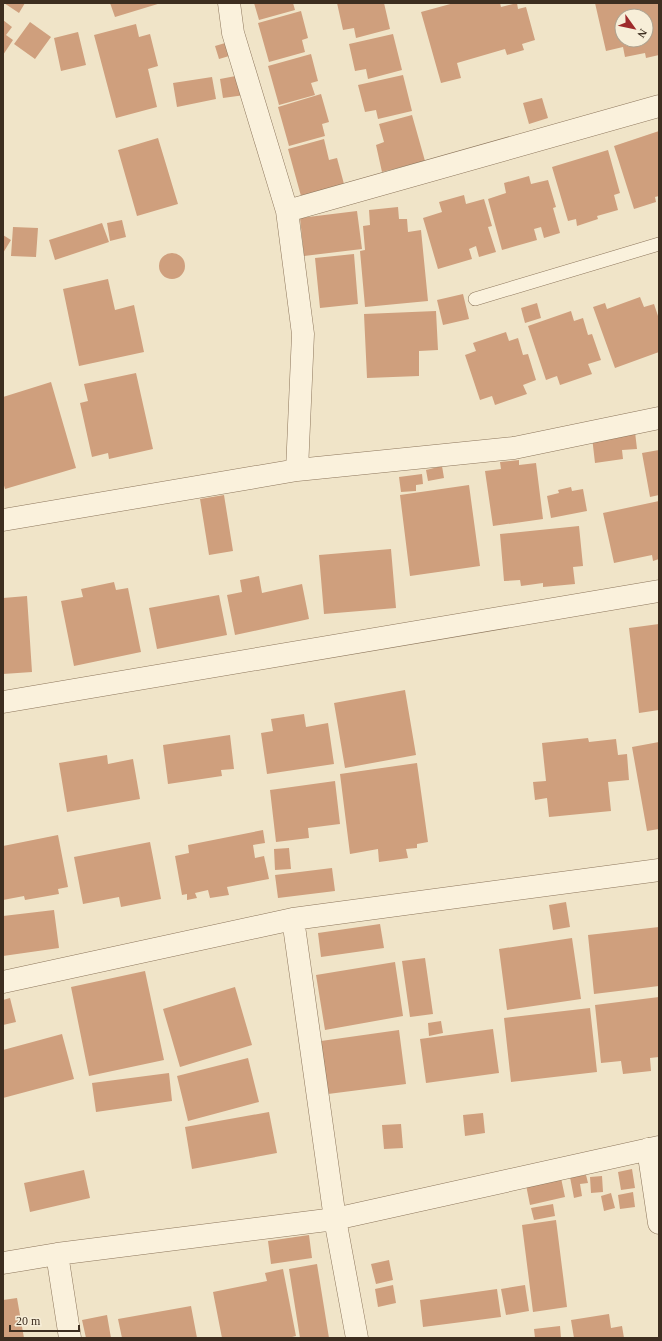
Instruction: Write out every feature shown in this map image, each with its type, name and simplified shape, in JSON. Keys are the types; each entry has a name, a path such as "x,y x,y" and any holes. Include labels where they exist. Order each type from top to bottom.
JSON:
{"street":[{"path":"229,3 233,33 287,211 303,334 297,470"},
{"path":"287,211 659,106"},
{"path":"3,520 297,470 514,448 659,418"},
{"path":"3,702 659,591"},
{"path":"3,982 293,919 659,870"},
{"path":"293,919 335,1219 357,1338"},
{"path":"3,1263 57,1254 335,1219 653,1148 659,1223"},
{"path":"57,1254 70,1338"}],"lane":[{"path":"475,299 659,244"}],"building":[{"path":"4,3 25,3 19,13"},
{"path":"110,3 161,3 115,17"},
{"path":"254,3 293,3 295,10 259,20"},
{"path":"337,3 384,3 390,29 356,38 354,28 343,30"},
{"path":"454,3 500,3 501,7 517,3 518,9 526,7 535,40 522,44 524,50 507,55 505,49 457,63 461,78 441,83 421,12"},
{"path":"595,3 659,3 659,55 646,58 645,53 625,57 623,48 654,48 654,8 614,8 614,48 619,48 606,51"},
{"path":"301,11 308,38 302,40 305,52 269,62 258,23"},
{"path":"3,20 12,27 6,35 13,40 3,55"},
{"path":"30,22 51,37 35,59 14,44"},
{"path":"136,24 139,37 150,34 158,66 148,69 157,107 116,118 94,35"},
{"path":"78,32 86,65 61,71 54,38"},
{"path":"393,34 402,70 368,79 366,69 355,71 349,44"},
{"path":"232,41 236,54 219,59 215,46"},
{"path":"311,54 318,81 311,83 315,95 279,105 268,66"},
{"path":"241,75 245,95 223,98 220,79"},
{"path":"403,75 412,111 378,119 376,110 365,112 358,85"},
{"path":"212,77 216,99 177,107 173,83"},
{"path":"321,94 329,122 322,124 325,136 289,146 278,107"},
{"path":"542,98 548,118 529,124 523,103"},
{"path":"412,115 425,161 382,172 376,145 384,142 379,124"},
{"path":"659,131 659,196 655,197 656,202 634,209 614,146"},
{"path":"158,138 178,204 137,216 118,150"},
{"path":"324,139 329,160 337,158 344,184 301,196 288,149"},
{"path":"608,150 620,193 614,195 618,210 597,216 598,219 577,226 576,219 568,221 552,167"},
{"path":"529,176 531,184 548,180 556,207 553,208 560,233 544,238 541,227 534,229 537,240 502,250 488,199 506,193 504,183"},
{"path":"464,195 466,204 484,199 492,226 488,227 496,252 479,257 476,246 469,249 472,259 438,269 423,218 442,212 439,202"},
{"path":"398,207 399,219 407,219 408,232 421,230 428,301 365,307 360,251 365,250 363,226 370,225 369,210"},
{"path":"357,211 362,249 304,256 300,218"},
{"path":"122,220 126,237 110,241 107,223"},
{"path":"102,223 109,242 55,260 49,240"},
{"path":"13,227 38,228 36,257 11,256"},
{"path":"3,235 11,240 3,253"},
{"path":"172,253 181,257 185,266 181,275 172,279 163,275 159,266 163,257"},
{"path":"354,254 358,304 320,308 315,258"},
{"path":"108,279 115,310 134,305 144,352 79,366 63,289"},
{"path":"463,294 469,319 443,325 437,300"},
{"path":"640,297 644,307 654,304 659,319 659,352 615,368 593,307 605,303 607,309"},
{"path":"537,303 541,318 525,323 521,308"},
{"path":"436,311 438,350 419,351 419,376 367,378 364,314"},
{"path":"571,311 574,321 583,318 588,335 592,334 601,360 588,364 592,374 560,385 557,376 546,380 528,326"},
{"path":"506,332 509,341 518,338 523,355 528,354 536,380 523,385 527,394 495,405 492,396 480,400 465,355 476,351 473,343"},
{"path":"136,373 153,449 109,459 108,453 92,457 80,403 88,401 84,384"},
{"path":"51,382 76,468 5,489 3,482 3,397"},
{"path":"635,432 637,449 622,450 623,459 595,463 592,437"},
{"path":"659,450 659,495 650,497 642,453"},
{"path":"519,460 519,465 536,463 543,519 493,526 485,471 501,469 500,462"},
{"path":"442,466 444,478 428,481 426,470"},
{"path":"422,474 423,484 416,485 416,491 401,492 399,477"},
{"path":"469,485 480,566 410,576 400,495"},
{"path":"571,487 572,491 583,489 587,511 551,518 547,496 559,493 558,490"},
{"path":"224,495 233,551 209,555 200,499"},
{"path":"659,501 659,559 653,561 652,555 614,563 603,513"},
{"path":"579,526 583,566 573,567 575,584 543,587 543,583 521,586 520,580 504,581 500,534"},
{"path":"391,549 396,608 324,614 319,555"},
{"path":"259,576 262,593 302,584 309,619 235,635 227,595 242,592 240,580"},
{"path":"114,582 116,590 128,588 141,652 74,666 61,601 83,597 81,589"},
{"path":"219,595 227,635 157,649 149,608"},
{"path":"27,596 32,672 3,674 3,598"},
{"path":"659,624 659,710 639,713 629,628"},
{"path":"405,690 416,755 345,768 334,703"},
{"path":"304,714 306,727 328,723 334,764 267,774 261,733 273,731 271,719"},
{"path":"230,735 234,769 221,770 222,776 168,784 163,745"},
{"path":"588,738 589,742 616,739 618,755 627,754 629,780 608,782 611,811 549,817 547,798 535,800 533,782 546,781 542,743"},
{"path":"659,742 659,829 647,831 632,747"},
{"path":"107,755 108,764 133,759 140,799 67,812 59,763"},
{"path":"417,763 428,842 417,844 417,848 406,849 408,858 379,862 378,849 350,854 340,774"},
{"path":"335,781 340,824 308,828 309,838 276,842 270,790"},
{"path":"263,830 265,843 253,845 255,858 264,856 269,879 227,887 229,895 210,898 208,890 195,893 197,898 187,900 187,894 182,895 175,856 189,853 188,845"},
{"path":"58,835 68,887 58,889 59,894 25,900 24,896 3,900 3,846"},
{"path":"150,842 161,899 121,907 119,897 83,904 74,857"},
{"path":"289,848 291,869 275,870 274,849"},
{"path":"332,868 335,891 278,898 275,875"},
{"path":"566,902 570,927 553,930 549,905"},
{"path":"54,910 59,948 3,956 3,916"},
{"path":"380,924 384,948 321,957 318,933"},
{"path":"659,927 659,986 594,994 588,935"},
{"path":"572,938 581,999 507,1010 499,949"},
{"path":"425,958 433,1014 410,1017 402,961"},
{"path":"395,962 403,1016 325,1030 316,975"},
{"path":"145,971 164,1060 89,1076 71,987"},
{"path":"235,987 252,1045 180,1067 163,1009"},
{"path":"659,997 659,1057 650,1058 651,1071 623,1074 621,1061 601,1063 595,1005"},
{"path":"10,998 16,1022 3,1025 3,1000"},
{"path":"590,1008 597,1072 511,1082 504,1018"},
{"path":"441,1021 443,1033 429,1036 428,1023"},
{"path":"493,1029 499,1073 426,1083 420,1039"},
{"path":"399,1030 406,1084 328,1094 321,1041"},
{"path":"62,1034 74,1079 3,1098 3,1050"},
{"path":"248,1058 259,1102 188,1121 177,1076"},
{"path":"169,1073 172,1101 96,1112 92,1083"},
{"path":"269,1112 277,1153 192,1169 185,1127"},
{"path":"483,1113 485,1133 465,1136 463,1115"},
{"path":"401,1124 403,1148 384,1149 382,1125"},
{"path":"632,1169 635,1188 621,1190 618,1172"},
{"path":"84,1170 90,1198 30,1212 24,1183"},
{"path":"586,1175 588,1183 580,1184 582,1196 574,1198 570,1177"},
{"path":"602,1176 603,1192 591,1193 590,1177"},
{"path":"561,1178 565,1197 530,1205 526,1185"},
{"path":"633,1192 635,1207 620,1209 618,1195"},
{"path":"611,1193 615,1208 604,1211 601,1196"},
{"path":"553,1204 555,1216 534,1220 531,1208"},
{"path":"556,1220 567,1307 533,1312 522,1225"},
{"path":"309,1235 312,1258 271,1264 268,1241"},
{"path":"389,1260 393,1280 376,1284 371,1264"},
{"path":"317,1264 329,1338 300,1338 289,1269"},
{"path":"283,1269 296,1336 288,1338 222,1338 213,1292 267,1281 265,1273"},
{"path":"393,1285 396,1303 378,1307 375,1289"},
{"path":"525,1285 529,1311 506,1315 501,1289"},
{"path":"497,1289 501,1317 423,1327 420,1300"},
{"path":"17,1298 24,1338 3,1338 3,1300"},
{"path":"191,1306 197,1338 122,1338 118,1319"},
{"path":"609,1314 611,1328 622,1326 624,1338 574,1338 571,1320"},
{"path":"107,1315 111,1338 86,1338 82,1320"},
{"path":"560,1326 561,1338 535,1338 534,1329"}]}
